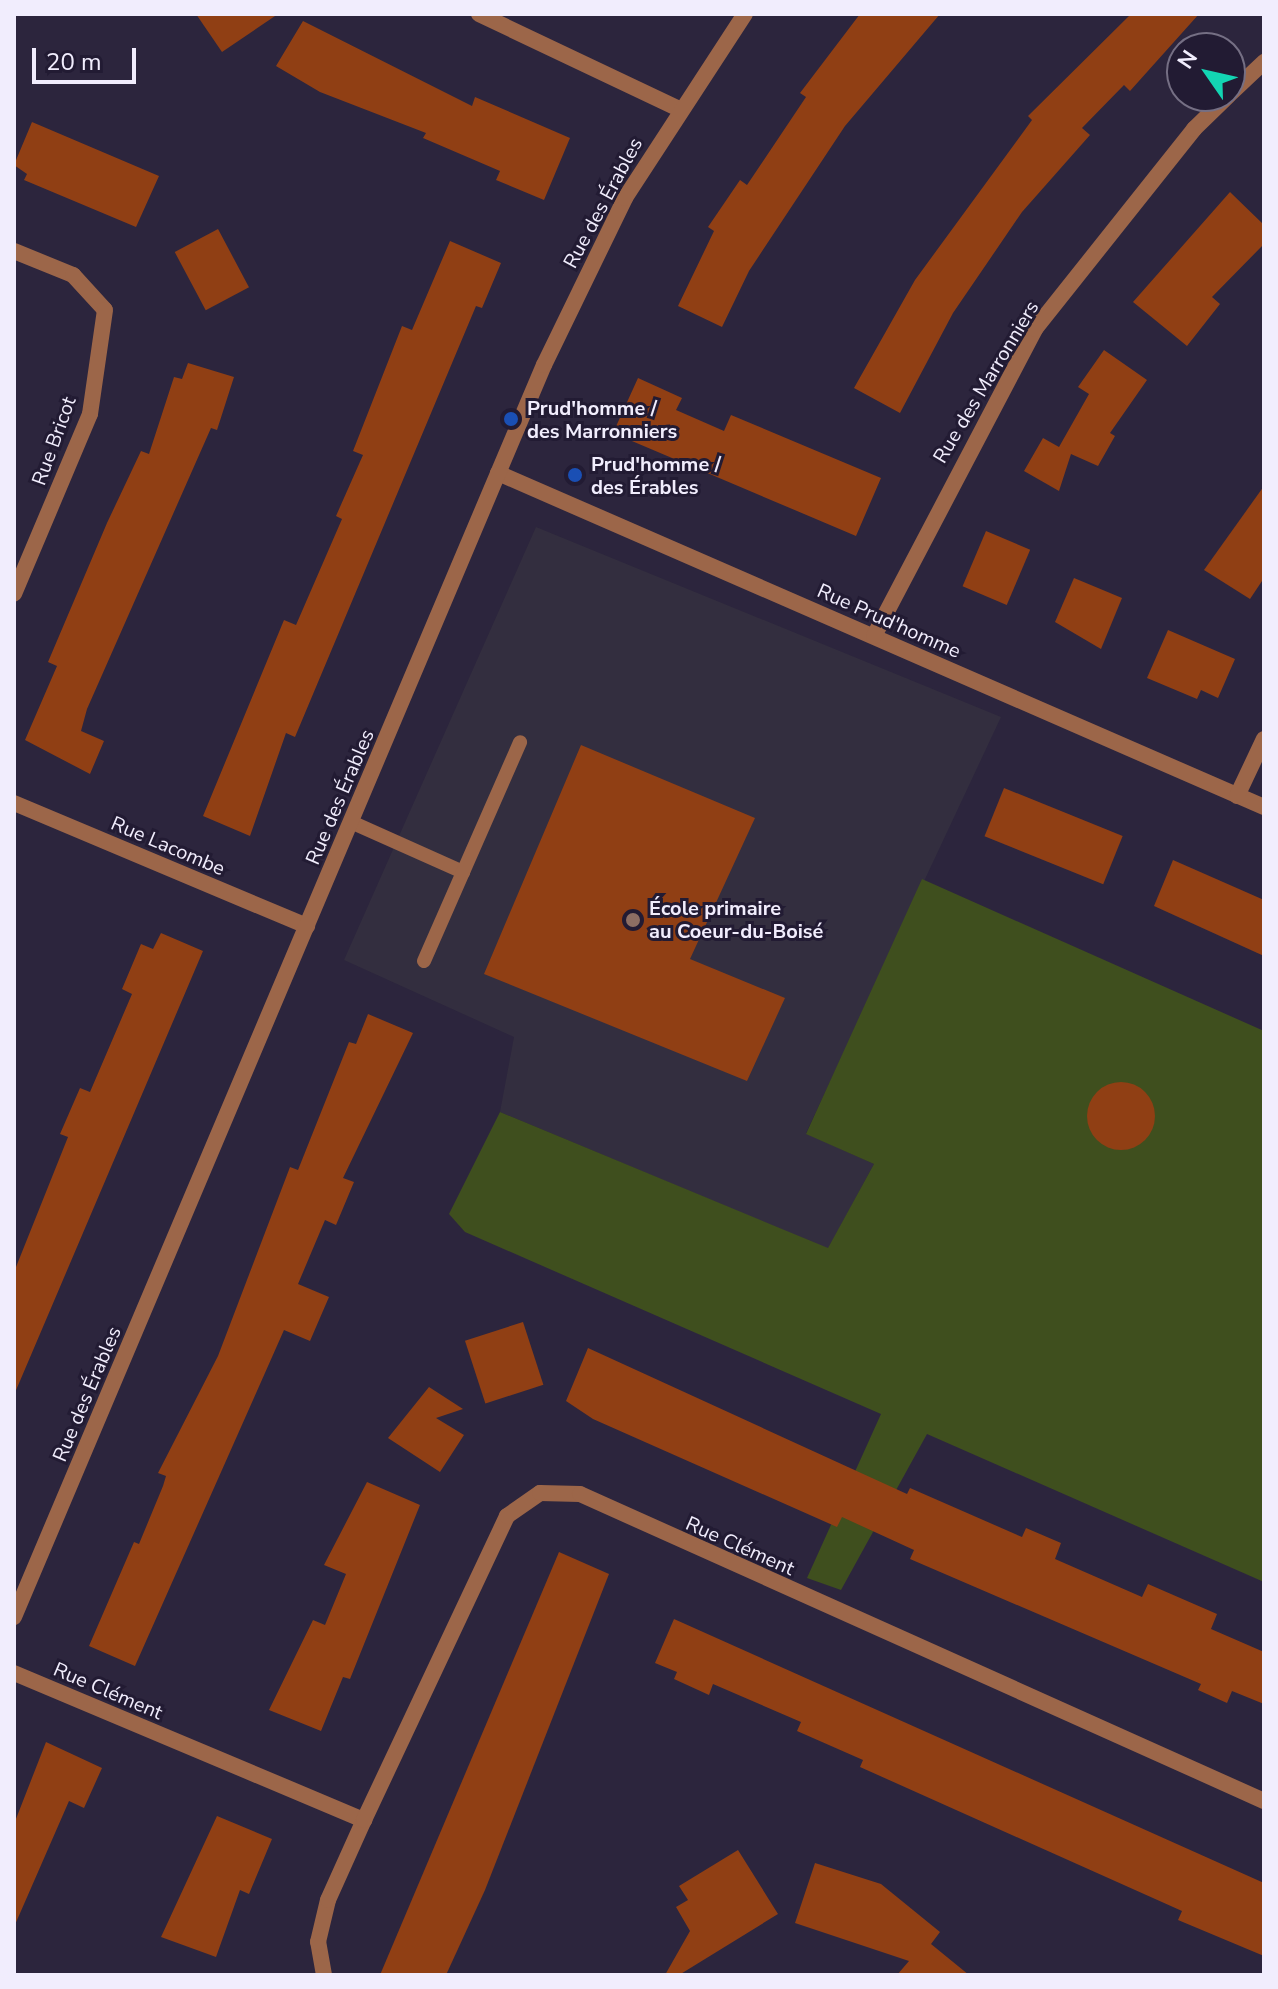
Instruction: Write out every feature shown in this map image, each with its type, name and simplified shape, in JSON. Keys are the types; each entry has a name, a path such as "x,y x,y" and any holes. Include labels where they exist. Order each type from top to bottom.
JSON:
{"street":[{"path":"479,14 679,109"},
{"name":"Rue des Érables","path":"14,1617 498,473 588,271 679,109 745,14"},
{"name":"Rue des Marronniers","path":"1246,79 1264,62"},
{"name":"Rue des Marronniers","path":"874,636 1035,329 1194,129 1212,112"},
{"name":"Rue Bricot","path":"14,251 73,275 105,310 90,414 14,594"},
{"name":"Rue Prud'homme","path":"498,473 1264,807"},
{"path":"1237,796 1264,739"},
{"name":"Rue Lacombe","path":"14,803 307,926"},
{"name":"Rue Clément","path":"324,1975 318,1942 328,1900 507,1516 540,1493 580,1494 1264,1801"},
{"name":"Rue Clément","path":"14,1673 364,1820"}],"lane":[{"path":"424,961 520,742"},
{"path":"351,822 463,872"}],"shaded area":[{"name":"École primaire au Coeur‑du‑Boisé","path":"536,527 1001,717 806,1133 874,1164 828,1249 500,1112 514,1037 344,960"}],"green space":[{"path":"922,879 1264,1031 1264,1582 927,1434 841,1590 807,1578 881,1414 465,1232 449,1214 500,1112 828,1248 874,1164 806,1134"}],"building":[{"path":"196,14 278,14 222,52"},
{"path":"860,14 940,14 845,126 749,271 722,327 678,306 714,231 708,227 740,180 747,185 806,97 800,93"},
{"path":"1131,14 1199,14 1183,32 1166,32 1166,51 1130,91 1124,85 1082,128 1090,135 1022,212 953,313 900,413 854,388 915,280 1032,120 1028,116"},
{"path":"303,21 472,106 475,97 570,138 544,200 496,180 500,171 423,138 426,133 320,92 276,66"},
{"path":"32,122 159,176 136,227 24,180 27,174 14,165"},
{"path":"1230,192 1264,225 1264,244 1212,297 1220,304 1187,346 1133,302"},
{"path":"218,229 249,287 206,310 175,252"},
{"path":"450,241 501,263 482,308 476,306 295,737 286,733 250,836 203,816 284,620 296,625 342,519 336,516 363,455 353,451 402,326 412,330"},
{"path":"1104,350 1147,380 1110,433 1115,436 1098,466 1071,454 1059,491 1024,471 1043,438 1059,447 1089,394 1078,387"},
{"path":"188,363 234,377 217,430 211,428 87,709 81,731 104,741 90,774 25,740 57,666 48,662 107,523 141,451 149,454 174,377 182,379"},
{"path":"638,378 682,398 676,410 724,431 731,415 881,478 856,536 613,433"},
{"path":"1264,486 1264,578 1250,599 1204,570"},
{"path":"986,531 1030,550 1007,605 963,586"},
{"path":"1074,578 1122,598 1101,649 1055,622"},
{"path":"1168,630 1235,659 1218,698 1201,690 1197,699 1147,678"},
{"path":"581,745 755,818 690,959 785,998 747,1081 484,974"},
{"path":"1004,788 1123,836 1103,884 985,836"},
{"path":"1173,860 1264,900 1264,956 1154,906"},
{"path":"161,933 203,951 14,1395 14,1272 68,1137 60,1134 80,1088 90,1092 132,994 122,989 141,944 153,949"},
{"path":"368,1014 413,1033 343,1178 354,1182 336,1225 325,1220 298,1284 329,1297 310,1341 284,1330 135,1666 89,1646 134,1542 139,1544 163,1486 166,1476 158,1473 218,1356 290,1167 298,1170 349,1042 356,1044"},
{"path":"1121,1082 1145,1092 1155,1116 1145,1140 1121,1150 1097,1140 1087,1116 1097,1092"},
{"path":"523,1322 543,1385 485,1404 465,1341"},
{"path":"588,1348 907,1494 910,1488 1022,1537 1026,1528 1061,1543 1055,1559 1142,1597 1148,1584 1217,1614 1211,1629 1264,1652 1264,1704 1232,1691 1227,1703 1198,1690 1201,1684 910,1559 914,1550 842,1517 837,1527 593,1419 566,1401"},
{"path":"429,1387 463,1409 436,1418 464,1435 440,1472 388,1438"},
{"path":"367,1482 420,1505 350,1679 343,1677 321,1731 269,1710 313,1620 325,1625 346,1574 324,1565"},
{"path":"559,1552 609,1574 485,1890 446,1975 380,1975"},
{"path":"674,1619 1264,1883 1264,1956 1178,1920 1182,1911 860,1767 863,1760 797,1731 801,1722 713,1684 709,1695 674,1679 677,1672 655,1663"},
{"path":"46,1742 102,1768 84,1808 69,1801 14,1927 14,1824"},
{"path":"217,1816 272,1839 249,1894 240,1890 216,1957 161,1937"},
{"path":"738,1850 778,1914 679,1975 665,1975 690,1931 676,1907 688,1900 679,1886"},
{"path":"815,1863 881,1884 940,1932 931,1944 969,1975 897,1975 909,1961 795,1923"}],"place":[{"name":"Prud'homme / des Marronniers","path":"511,419"},
{"name":"Prud'homme / des Érables","path":"575,475"},
{"name":"École primaire au Coeur‑du‑Boisé","path":"633,920"}]}
